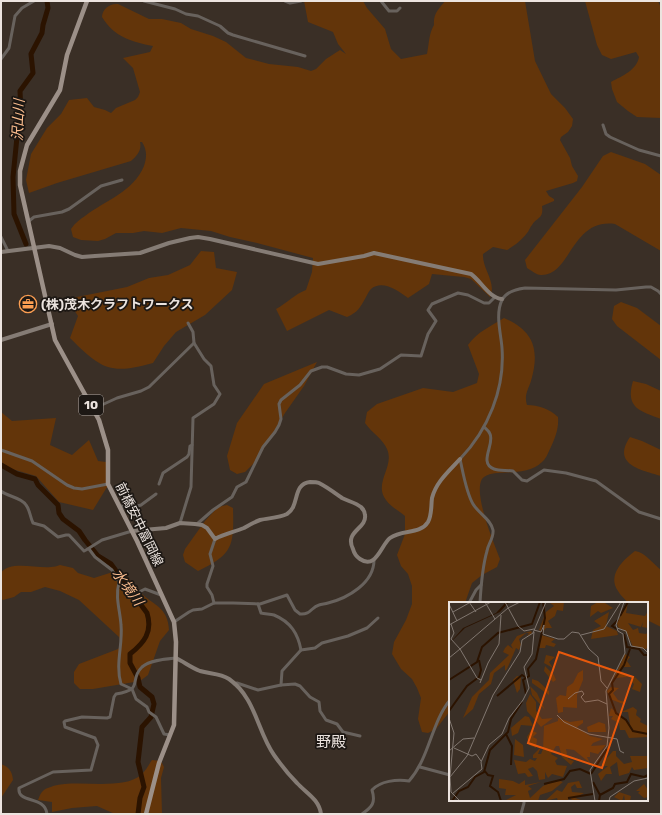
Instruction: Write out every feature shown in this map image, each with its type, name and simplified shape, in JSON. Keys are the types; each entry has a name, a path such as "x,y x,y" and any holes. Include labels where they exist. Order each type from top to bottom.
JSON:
{"main road":[{"name":"前橋安中富岡線","path":"87,1 67,55 60,90 27,145 21,166 20,185 57,345 99,420 108,450 108,484 132,531 174,622 176,637 174,725 159,763 146,814"}],"street":[{"path":"1,59 9,48 15,16 22,8 34,1"},
{"path":"144,1 175,9 186,14 198,16 220,26 228,33 233,35 305,56"},
{"path":"285,1 290,3 301,1"},
{"path":"382,2 389,11 397,11 400,8"},
{"path":"603,125 606,134 610,137 639,150 661,156"},
{"path":"29,221 34,217 70,209 101,186 122,180"},
{"path":"1,237 8,251"},
{"path":"1,252 55,247 82,257 140,253 169,243 198,237 318,264 374,253 471,274 478,279 495,298 502,299"},
{"path":"174,622 193,610 202,609 214,603 233,602 258,604 287,595 295,610 300,614 308,613 316,606 349,595 363,584 369,575 374,560 391,537 399,533 418,530 424,527 430,517 432,497 437,486 472,446 484,427 494,404 502,374 502,349 499,313 502,299 511,292 525,288 607,290 646,286 651,287 661,294"},
{"path":"197,524 212,510 232,497 237,488 246,482 263,447 279,425 281,419 279,404 281,400 300,384 311,371 326,367 346,374 359,375 380,369 401,356 421,356 428,334 436,321 428,310 432,304 458,293 468,295 484,303 489,303 495,298"},
{"path":"180,523 191,487 193,418 214,404 220,394 214,385 211,366 204,359 194,342 194,332 188,323"},
{"path":"1,340 52,324"},
{"path":"93,409 117,398 141,391 148,387 194,342"},
{"path":"484,427 490,433 491,439 486,460 494,469 513,471 522,480 527,481 544,470 566,473 596,481 639,512 661,519"},
{"path":"159,484 163,474 187,457 190,446 192,445"},
{"path":"1,450 32,461 66,485 74,488 82,489 108,484"},
{"path":"460,459 473,503 491,525 493,530 493,536 487,550 481,585 480,602"},
{"path":"214,603 212,594 207,587 207,584 213,566 211,551 215,539 256,522 287,514 294,505 298,490 304,484 310,482 318,482 363,509 365,520 353,534 351,543 355,554 362,560 374,560"},
{"path":"1,491 24,501 33,523 44,526 58,537 66,534 69,535 84,551 102,540 132,531 166,528 180,523 202,525 207,528 215,539"},
{"path":"119,506 127,509 141,505 156,494"},
{"path":"89,549 112,570 119,582 131,596 145,589 162,595"},
{"path":"119,582 117,602 121,624 118,663 121,684 132,689 136,699 147,707 148,712 156,717 164,734 170,735"},
{"path":"470,602 476,590 481,585"},
{"path":"258,604 261,613 272,614 284,620 297,634 301,650"},
{"path":"281,685 282,671 301,650 315,648 322,643 348,636 367,628 378,618"},
{"path":"47,814 45,808 38,801 21,796 19,788 53,772 91,770 98,745 95,738 65,727 64,722 82,716 110,717 114,697 116,694 128,692 132,689 135,685 135,678 144,666 152,662 176,658 200,671 222,675 234,684 246,697 254,710 274,755 298,785 313,798 318,805 320,814"},
{"path":"234,684 237,683 258,690 281,685 295,684 300,686 310,697 319,702 320,711 326,720 337,724 343,732 360,736"},
{"path":"362,814 372,805 374,798 372,790 375,786 394,780 409,781 420,767 442,712 449,702"},
{"path":"420,767 449,775"},
{"path":"521,814 524,801"}],"shaded area":[{"path":"304,1 363,1 385,29 391,49 401,59 427,54 435,14 445,1 525,1 535,61 551,94 565,108 573,119 572,126 560,140 578,176 577,181 573,183 546,191 549,196 554,199 554,201 542,206 541,216 534,222 525,236 518,243 507,250 493,247 483,254 483,260 492,286 490,297 471,279 432,274 429,284 408,298 390,287 380,285 375,286 371,289 358,309 351,315 347,317 329,310 287,331 276,309 306,290 312,272 313,258 211,231 181,228 162,233 144,231 133,233 116,233 98,241 81,240 73,237 71,229 78,221 126,189 139,175 144,166 146,157 146,151 142,142 140,142 138,153 131,161 29,193 26,180 31,154 47,128 61,114 69,100 87,98 94,107 111,113 116,108 135,100 138,97 140,92 133,68 123,58 150,52 153,46 124,38 112,29 102,17 103,11 107,7 112,4 118,4 149,19 162,19 181,23 191,29 226,42 246,58 269,64 298,67 311,71 316,69 326,59 340,50 346,54 338,44 333,32 308,22"},
{"path":"585,1 658,1 661,8 661,118 637,117 617,102 611,82 632,69 638,62 639,57 636,52 611,59 602,55 597,45"},
{"path":"611,152 645,164 661,175 661,251 615,224 600,225 589,230 580,238 559,267 551,273 539,275 527,268 525,260 582,187 603,156"},
{"path":"201,251 214,252 216,268 237,272 232,290 205,315 176,332 164,346 153,363 126,369 107,367 90,357 70,338 78,316 67,299 127,287 149,278 168,275 190,265"},
{"path":"621,302 637,308 661,326 661,360 617,326 612,319 614,306"},
{"path":"504,318 514,323 528,335 532,343 535,360 534,370 526,395 527,405 544,408 555,414 558,417 557,429 554,441 546,458 535,467 518,472 493,474 482,479 480,496 482,507 489,531 500,559 497,567 482,575 472,583 465,602 449,602 449,712 436,729 428,733 422,732 418,719 421,698 417,688 412,679 401,669 392,654 394,642 406,620 412,604 412,586 408,574 401,566 397,555 405,534 405,516 386,500 383,494 382,487 389,456 383,442 365,423 367,412 377,404 423,388 453,392 477,383 479,374 468,345 480,333"},
{"path":"317,362 304,386 285,413 257,460 245,472 237,474 230,470 227,456 237,423 264,384"},
{"path":"633,381 646,384 661,391 661,419 641,411 633,403 631,390"},
{"path":"1,412 12,421 56,418 50,445 72,455 89,440 98,461 106,462 107,487 93,510 59,502 36,476 12,469 1,462"},
{"path":"630,437 661,450 661,476 631,465 626,460 624,454 625,446"},
{"path":"227,505 233,508 233,531 232,540 229,547 225,554 210,565 198,571 185,562 183,555 185,549 205,521 218,507"},
{"path":"635,551 639,552 646,556 661,570 661,627 648,620 648,602 627,602 615,585 615,574 621,563"},
{"path":"60,565 73,568 78,573 94,578 119,570 166,616 169,630 160,641 148,675 140,681 93,689 80,689 74,683 74,672 79,664 118,649 121,645 119,637 79,600 60,591 45,587 31,592 21,592 14,597 3,600 1,599 1,573 5,569 17,566 53,567"},
{"path":"152,760 161,761 164,767 161,778 162,814 115,814 97,806 72,808 52,812 52,802 38,800 43,791 53,786 63,784 111,784 133,780 146,770"},
{"path":"1,764 10,770 13,780 1,798"}],"waterway":[{"name":"沢山川","path":"26,244 14,214 13,177 21,113 20,91 33,73 31,54 42,33 48,8 47,1"},
{"name":"水境川","path":"1,465 17,474 35,479 38,485 58,505 59,513 63,519 79,531 98,556 111,564 147,613 149,626 146,636 139,646 130,654 130,663 138,678 140,687 152,697 154,704 151,717 142,727 138,762 144,787 140,798 138,814"}],"place":[{"name":"(株)茂木クラフトワークス","path":"28,304"}],"district":[{"name":"野殿","path":"331,742"}]}
